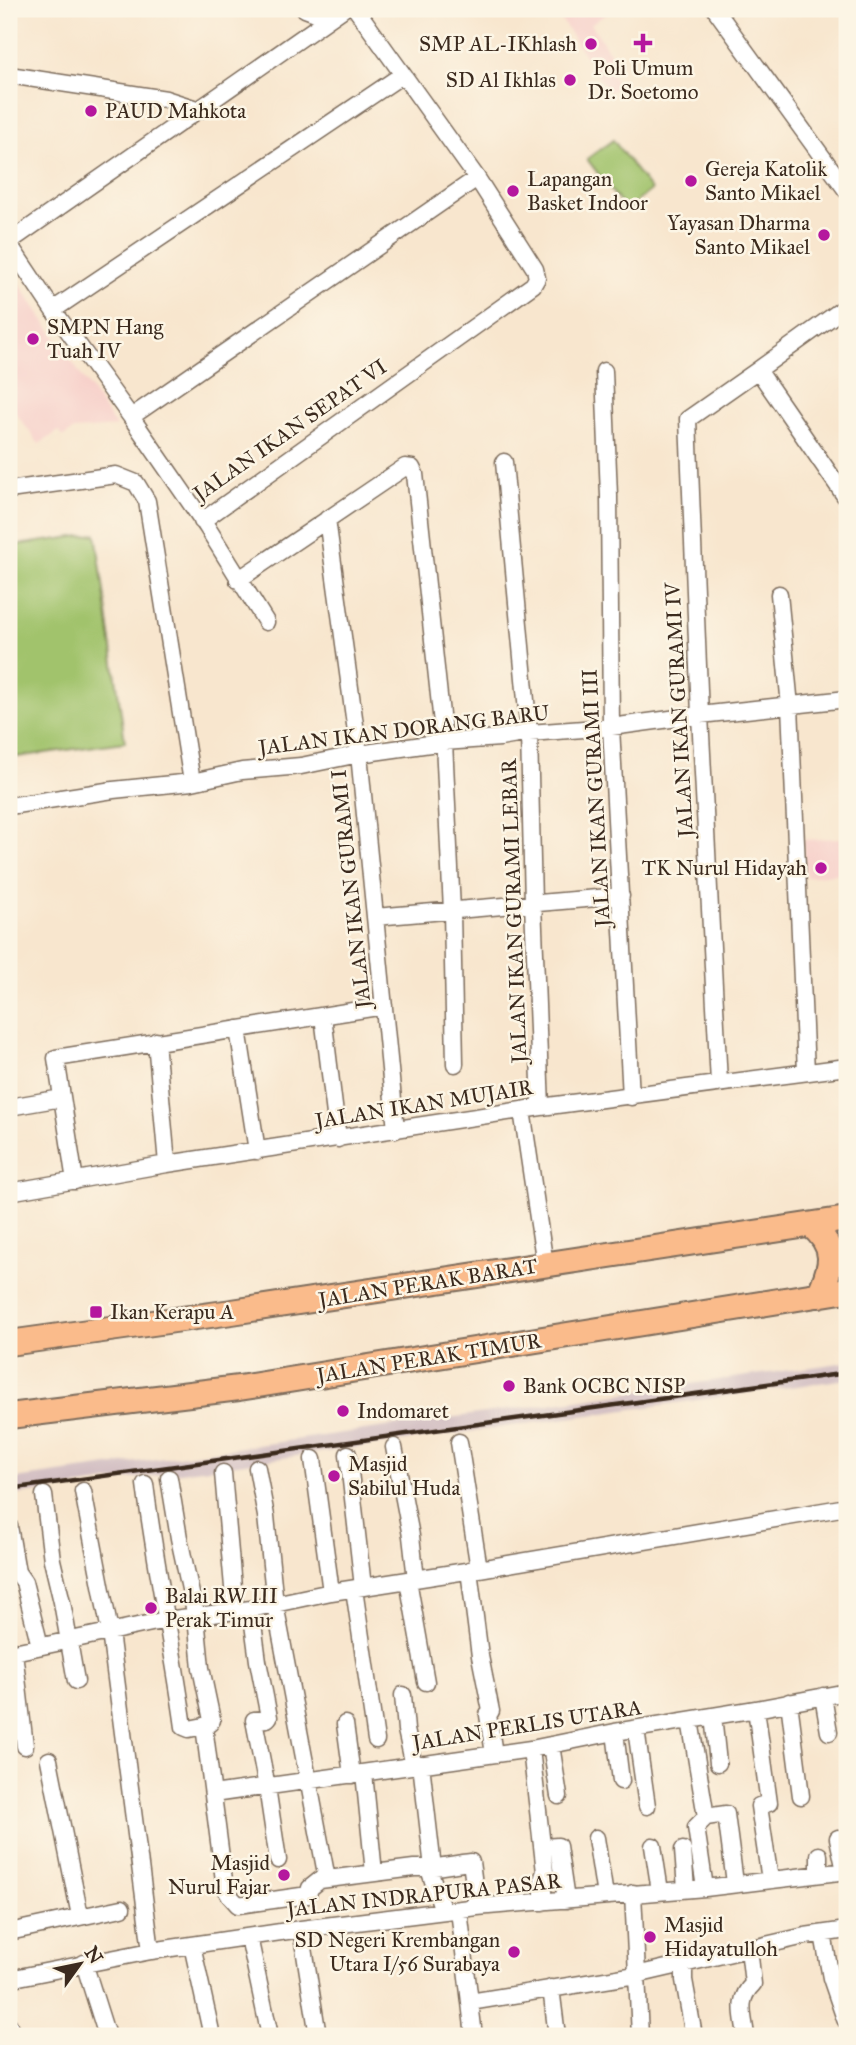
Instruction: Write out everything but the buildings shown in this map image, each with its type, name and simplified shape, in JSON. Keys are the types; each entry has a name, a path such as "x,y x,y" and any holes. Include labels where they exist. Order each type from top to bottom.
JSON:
{"highway":[{"name":"JALAN PERAK BARAT","path":"9,1343 847,1219"},
{"path":"811,1225 823,1235 828,1244 831,1261 830,1272 819,1295"},
{"name":"JALAN PERAK TIMUR","path":"9,1416 239,1388 847,1290"}],"street":[{"path":"305,9 329,18"},
{"path":"9,243 344,9"},
{"path":"131,417 477,178 355,9"},
{"path":"715,9 847,191"},
{"path":"9,75 166,99 200,110"},
{"path":"53,310 402,75"},
{"name":"JALAN IKAN SEPAT VI","path":"9,243 202,521 533,285 537,278 535,270 477,178"},
{"path":"847,306 758,370 847,499"},
{"name":"JALAN IKAN GURAMI IV","path":"719,1083 699,715 688,419 758,370"},
{"name":"JALAN IKAN GURAMI III","path":"604,371 609,496 611,727 631,1097"},
{"name":"JALAN IKAN GURAMI LEBAR","path":"504,462 529,733 541,1107"},
{"path":"238,580 405,467 412,468 415,474 444,742 452,911 455,1064"},
{"path":"9,490 116,475 136,483 147,501 192,782"},
{"name":"JALAN IKAN GURAMI I","path":"327,519 359,754 396,1130"},
{"path":"202,521 266,622"},
{"path":"779,594 790,706 806,1072"},
{"name":"JALAN IKAN DORANG BARU","path":"9,806 113,790 192,782 242,771 301,766 359,754 444,742 611,727 847,699"},
{"path":"375,917 621,896"},
{"path":"75,1181 56,1058 384,1006"},
{"path":"323,1016 338,1139"},
{"path":"238,1029 257,1151"},
{"path":"156,1041 167,1164"},
{"name":"JALAN IKAN MUJAIR","path":"9,1192 167,1164 541,1107 847,1067"},
{"path":"9,1107 62,1098"},
{"path":"522,1111 545,1265"},
{"path":"459,1442 474,1570 480,1656 487,1683 491,1711 488,1715 494,1754"},
{"path":"394,1447 411,1536 412,1579 426,1682"},
{"path":"348,1454 358,1588 376,1740"},
{"path":"313,1459 331,1592"},
{"path":"257,1468 266,1516 275,1604 327,1879"},
{"path":"223,1473 243,1609 258,1661 269,1717 255,1720 278,1860"},
{"path":"169,1478 178,1538 196,1617 201,1668 202,1725 225,1888 233,1900 238,1905 307,1895 311,1887 320,1880 471,1862 477,1907"},
{"path":"145,1484 184,1727 202,1725"},
{"path":"83,1491 110,1632 151,1951"},
{"path":"44,1496 52,1560 76,1681"},
{"path":"25,1745 11,1652 166,1620 847,1507"},
{"path":"9,1526 17,1572 24,1582 40,1647"},
{"path":"403,1695 407,1734 417,1765 431,1868 451,1911 470,2002 474,2036"},
{"path":"824,1696 829,1732"},
{"name":"JALAN PERLIS UTARA","path":"213,1794 531,1749 824,1696 847,1697"},
{"path":"789,1702 801,1796"},
{"path":"756,1709 768,1803 758,1806 769,1880"},
{"path":"713,1716 718,1763"},
{"path":"690,1720 704,1819"},
{"path":"345,1724 358,1774 374,1873"},
{"path":"636,1728 647,1807"},
{"path":"615,1732 621,1781"},
{"path":"551,1745 559,1796"},
{"path":"531,1749 545,1872 543,1902"},
{"path":"49,1759 80,1916"},
{"path":"705,1888 696,1827 704,1819 726,1814 735,1884"},
{"path":"596,1838 606,1896"},
{"path":"838,1838 846,1871"},
{"path":"543,1847 558,1846 566,1900"},
{"path":"653,1846 660,1891"},
{"path":"683,1850 686,1889"},
{"path":"819,1856 819,1873"},
{"name":"JALAN INDRAPURA PASAR","path":"9,1979 151,1951 301,1929 477,1907 705,1888 846,1871"},
{"path":"633,1893 640,2036"},
{"path":"9,1932 122,1908"},
{"path":"301,1929 318,2036"},
{"path":"470,2002 636,1975 804,1936 847,1930"},
{"path":"823,1934 831,1978 847,2022"},
{"path":"248,1937 270,2036"},
{"path":"192,1945 212,2036"},
{"path":"746,2036 742,1998 753,1984 749,1948"},
{"path":"84,1963 107,2036"},
{"path":"684,1963 684,1980 694,2036"},
{"path":"551,1988 557,2036"},
{"path":"9,2025 12,2036"}],"shaded area":[{"name":"SMP AL-IKhlash","path":"554,9 614,9 591,24 618,65 609,71 619,86 609,92"},
{"name":"SMPN Hang Tuah IV","path":"10,270 116,427 74,430 63,437 59,431 39,444 12,408 9,410"},
{"path":"841,838 843,873 806,877 803,840"},
{"path":"847,1362 847,1379 9,1496 9,1480"}],"green space":[{"path":"613,140 651,190 626,210 587,159"},
{"path":"96,534 125,742 9,758 9,546"}],"railway":[{"path":"9,1489 847,1373"}],"place":[{"name":"Poli Umum Dr. Soetomo","path":"643,43"},
{"name":"SMP AL-IKhlash","path":"591,44"},
{"name":"SD Al Ikhlas","path":"570,80"},
{"name":"PAUD Mahkota","path":"91,111"},
{"name":"Gereja Katolik Santo Mikael","path":"691,181"},
{"name":"Lapangan Basket Indoor","path":"513,191"},
{"name":"Yayasan Dharma Santo Mikael","path":"824,235"},
{"name":"SMPN Hang Tuah IV","path":"33,339"},
{"name":"TK Nurul Hidayah","path":"821,868"},
{"name":"Ikan Kerapu A","path":"96,1312"},
{"name":"Bank OCBC NISP","path":"509,1386"},
{"name":"Indomaret","path":"343,1411"},
{"name":"Masjid Sabilul Huda","path":"334,1476"},
{"name":"Balai RW III Perak Timur","path":"151,1608"},
{"name":"Masjid Nurul Fajar","path":"284,1875"},
{"name":"Masjid Hidayatulloh","path":"650,1937"},
{"name":"SD Negeri Krembangan Utara I/56 Surabaya","path":"514,1952"}]}
